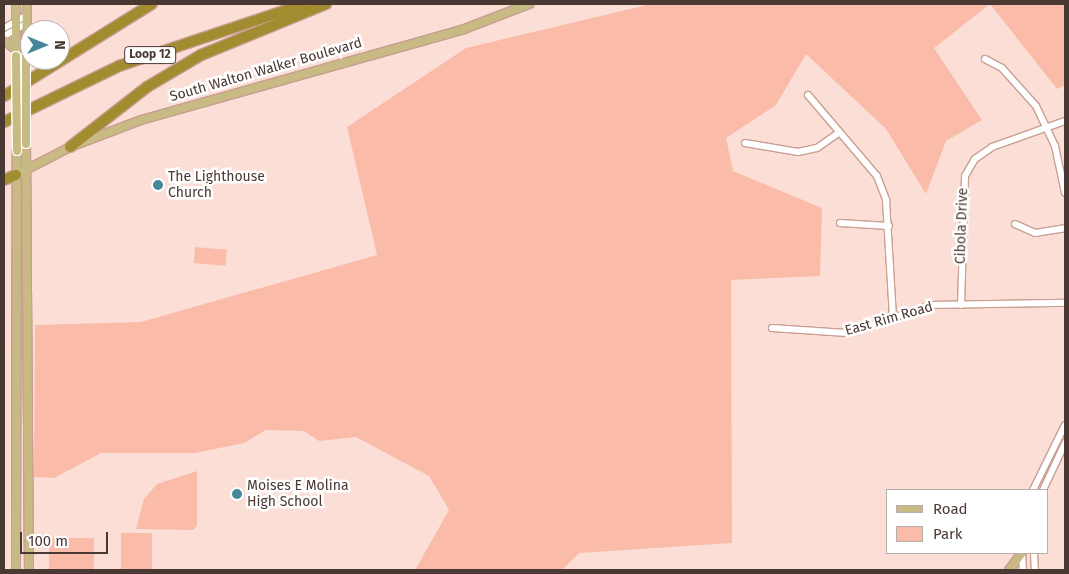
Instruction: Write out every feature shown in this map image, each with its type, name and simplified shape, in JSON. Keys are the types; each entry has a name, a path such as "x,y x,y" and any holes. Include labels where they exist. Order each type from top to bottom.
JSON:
{"highway":[{"name":"Loop 12","path":"4,96 152,4"},
{"name":"Loop 12","path":"4,122 119,66 304,4"},
{"path":"70,147 147,87 201,55 326,4"},
{"path":"4,180 16,175"}],"main road":[{"path":"16,4 17,151 13,257 16,570"},
{"path":"26,20 27,4"},
{"name":"South Walton Walker Boulevard","path":"16,175 26,168 70,147 141,120 464,30 529,4"},
{"path":"4,40 12,43 16,54"},
{"path":"26,70 26,501 29,570"},
{"path":"13,257 26,258"},
{"path":"14,324 25,324"},
{"path":"15,501 26,501"},
{"path":"1010,570 1021,554"}],"street":[{"path":"4,28 20,23"},
{"path":"4,36 16,25"},
{"path":"985,59 1022,87 1048,128 1065,193"},
{"path":"808,95 837,134 877,176 886,200 889,226 893,318"},
{"name":"Cibola Drive","path":"961,305 964,176 975,159 992,147 1048,128 1065,120"},
{"path":"745,143 798,152 817,148 837,134"},
{"path":"840,223 889,226"},
{"path":"1015,224 1035,232 1065,228"},
{"name":"East Rim Road","path":"772,328 847,334 932,305 1065,303"},
{"path":"1033,489 1047,453 1065,425"},
{"path":"1043,489 1065,443"},
{"path":"1022,554 1023,570"},
{"path":"1034,554 1035,570"}],"green space":[{"path":"651,4 990,4 934,48 982,120 946,141 926,194 886,129 806,54 776,105 726,138 733,171 822,208 820,276 731,280 732,543 579,553 562,570 415,570 449,510 429,476 356,437 319,441 304,431 266,430 244,443 195,453 101,453 54,478 34,477 35,325 141,322 377,255 347,127 466,48"},
{"path":"990,4 1065,4 1065,85 1057,89"},
{"path":"195,247 227,250 225,266 194,263"},
{"path":"197,471 197,526 193,530 136,529 144,499 157,484"},
{"path":"121,533 152,533 152,570 121,570"},
{"path":"49,538 94,538 94,570 49,570"}],"place":[{"name":"The Lighthouse Church","path":"158,185"},
{"name":"Moises E Molina High School","path":"237,494"}]}
